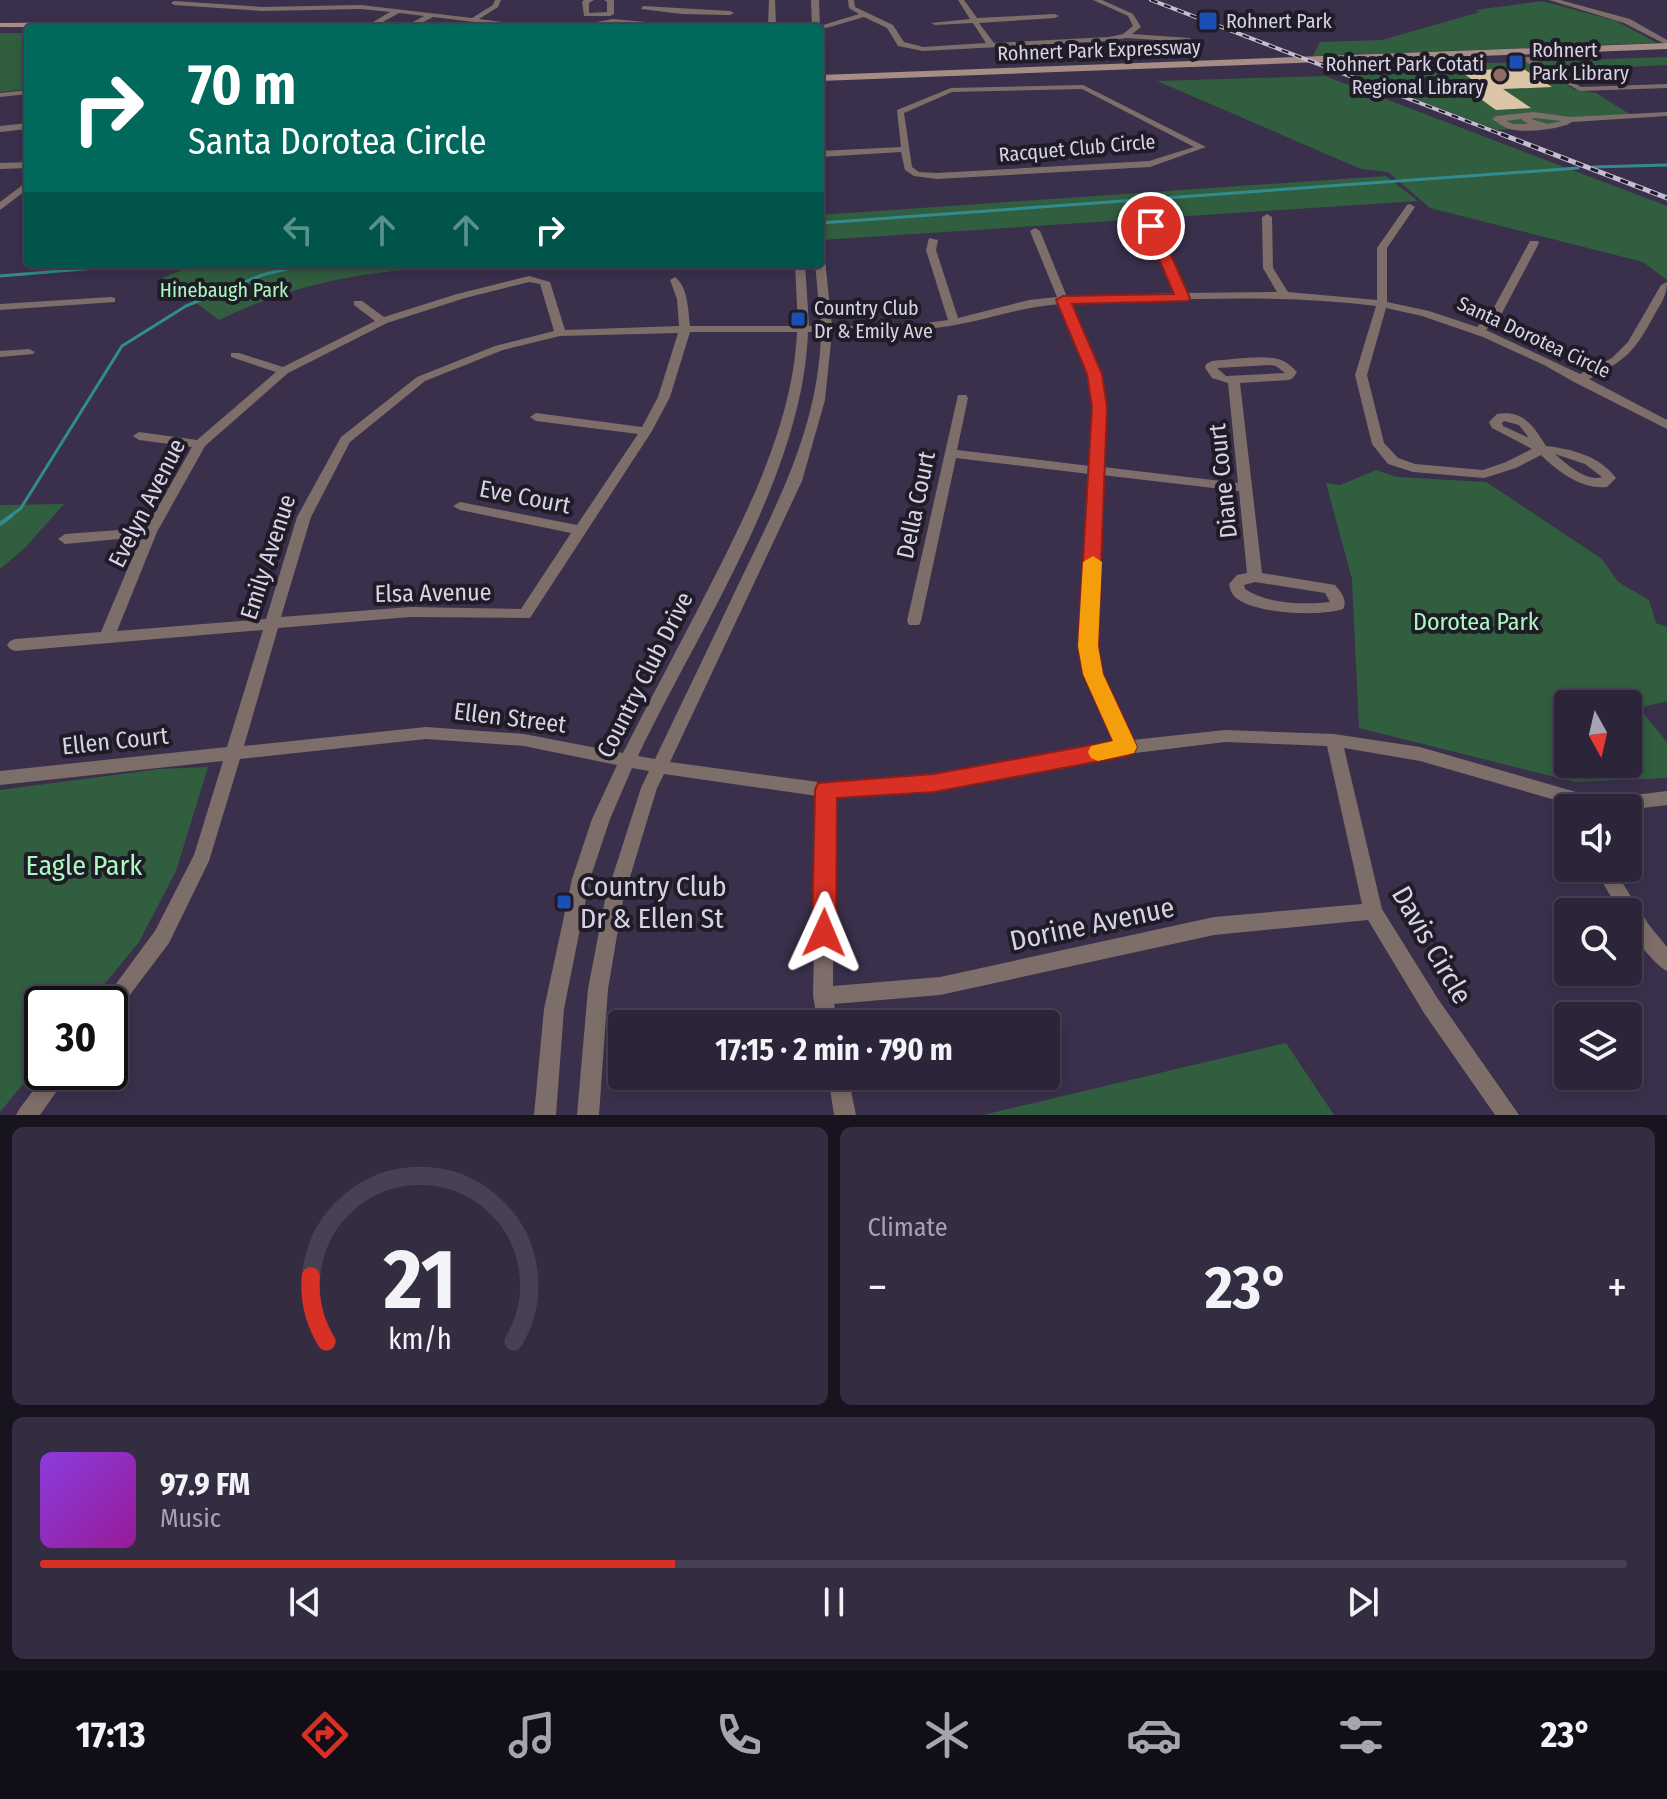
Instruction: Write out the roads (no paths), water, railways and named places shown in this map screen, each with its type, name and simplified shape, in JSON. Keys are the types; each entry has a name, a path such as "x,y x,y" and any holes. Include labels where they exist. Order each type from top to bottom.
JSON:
{"main road":[{"path":"0,28 24,27"},
{"path":"0,28 24,30"},
{"name":"Rohnert Park Expressway","path":"824,78 1667,44"},
{"name":"Rohnert Park Expressway","path":"824,85 1667,53"}],"street":[{"path":"282,9 292,0"},
{"path":"475,18 496,6 498,0"},
{"path":"591,0 585,2 586,15 598,22 625,24"},
{"path":"598,22 610,14 611,1 607,0"},
{"path":"772,0 772,24"},
{"path":"815,0 816,24"},
{"path":"851,0 852,8 890,27 901,44 915,49 1125,36 1189,40"},
{"path":"1096,0 1135,18 1137,27 1125,36"},
{"path":"1552,0 1627,21 1667,44"},
{"path":"1562,0 1627,18 1667,37"},
{"path":"961,1 992,46"},
{"path":"174,3 210,2 282,9 364,3 513,24"},
{"path":"729,24 732,3"},
{"path":"643,8 730,13"},
{"path":"374,24 399,10"},
{"path":"414,24 435,14"},
{"path":"824,24 863,15"},
{"path":"935,23 1055,16"},
{"path":"491,24 495,21"},
{"path":"1527,59 1572,86 1588,90 1667,86"},
{"name":"Racquet Club Circle","path":"1083,87 1202,147 1150,164 937,176 917,174 908,168 903,146 900,112 951,90 1083,87"},
{"path":"0,95 24,92"},
{"path":"1570,120 1564,125 1512,127 1496,119 1526,116 1570,120 1667,114"},
{"path":"1526,116 1528,122 1541,126"},
{"path":"0,129 24,126"},
{"path":"824,151 903,146"},
{"path":"0,166 24,165"},
{"path":"0,207 24,187"},
{"path":"1410,207 1382,248 1382,303 1361,375 1378,444 1393,461 1413,468 1484,474 1511,465 1542,449"},
{"path":"1267,217 1268,268 1285,296"},
{"path":"1151,226 1183,298"},
{"path":"1035,231 1094,374 1099,407 1098,471 1088,646 1093,674 1127,747"},
{"path":"933,240 931,250 954,322"},
{"path":"1479,331 1497,313 1534,243"},
{"name":"Country Club Drive","path":"545,1115 555,1001 587,855 628,760 751,519 779,453 797,391 804,330 801,268"},
{"name":"Country Club Drive","path":"588,1115 598,989 614,900 657,766 795,481 811,440 827,366 821,268"},
{"name":"Evelyn Avenue","path":"107,637 150,532 200,444 284,371 383,321 461,296 529,279 545,282 560,333"},
{"path":"675,280 682,299 685,329"},
{"path":"1578,380 1616,360 1633,344 1666,285"},
{"name":"Santa Dorotea Circle","path":"804,330 905,329 954,322 1009,307 1063,300 1337,297 1425,313 1479,331 1667,425"},
{"path":"0,307 111,300"},
{"path":"358,303 383,321"},
{"name":"Emily Avenue","path":"125,986 162,937 203,856 304,517 345,440 421,379 499,348 560,333 685,329 804,330"},
{"name":"Elsa Avenue","path":"15,645 410,612 525,614 646,431 664,397 685,329"},
{"path":"0,354 29,352"},
{"path":"235,355 284,371"},
{"path":"1270,362 1279,363 1291,372 1289,376 1281,378 1234,380 1216,376 1212,373 1212,364 1270,362"},
{"name":"Diane Court","path":"1234,380 1255,577"},
{"name":"Della Court","path":"914,621 962,398"},
{"path":"536,417 646,431"},
{"path":"139,436 200,444"},
{"path":"950,453 1246,488"},
{"name":"Eve Court","path":"460,506 582,531"},
{"path":"65,539 150,532"},
{"name":"Diane Court","path":"1255,577 1330,589 1338,605 1324,610 1255,602 1242,596 1236,584 1242,579 1255,577"},
{"name":"Ellen Street","path":"235,752 426,733 524,740 732,779 826,790"},
{"path":"826,1010 823,996 826,790 934,783 1127,747 1225,736 1334,740 1420,754 1554,797"},
{"name":"Davis Circle","path":"1334,740 1373,911 1431,1006 1508,1115"},
{"name":"Ellen Court","path":"0,778 235,752"},
{"path":"1642,801 1667,798"},
{"path":"1612,882 1642,931 1667,962"},
{"name":"Dorine Avenue","path":"823,996 940,986 1214,926 1373,911"},
{"path":"27,1115 46,1090"},
{"path":"841,1090 845,1115"}],"waterway":[{"path":"1593,167 1667,165"},
{"path":"824,223 1578,168"},
{"path":"0,276 96,268"},
{"path":"8,518 21,508 122,346 186,306 262,275 291,268"},
{"path":"0,524 11,516"}],"railway":[{"path":"1151,0 1506,136"},
{"path":"1501,134 1667,198"}],"place":[{"name":"Rohnert Park","path":"1208,21"},
{"name":"Rohnert Park Library","path":"1516,62"},
{"name":"Rohnert Park Cotati Regional Library","path":"1500,75"},
{"name":"Country Club Dr & Emily Ave","path":"798,319"},
{"name":"Country Club Dr & Ellen St","path":"564,902"}],"park label":[{"name":"Hinebaugh Park","path":"224,290"},
{"name":"Dorotea Park","path":"1476,622"},
{"name":"Eagle Park","path":"84,865"}]}
